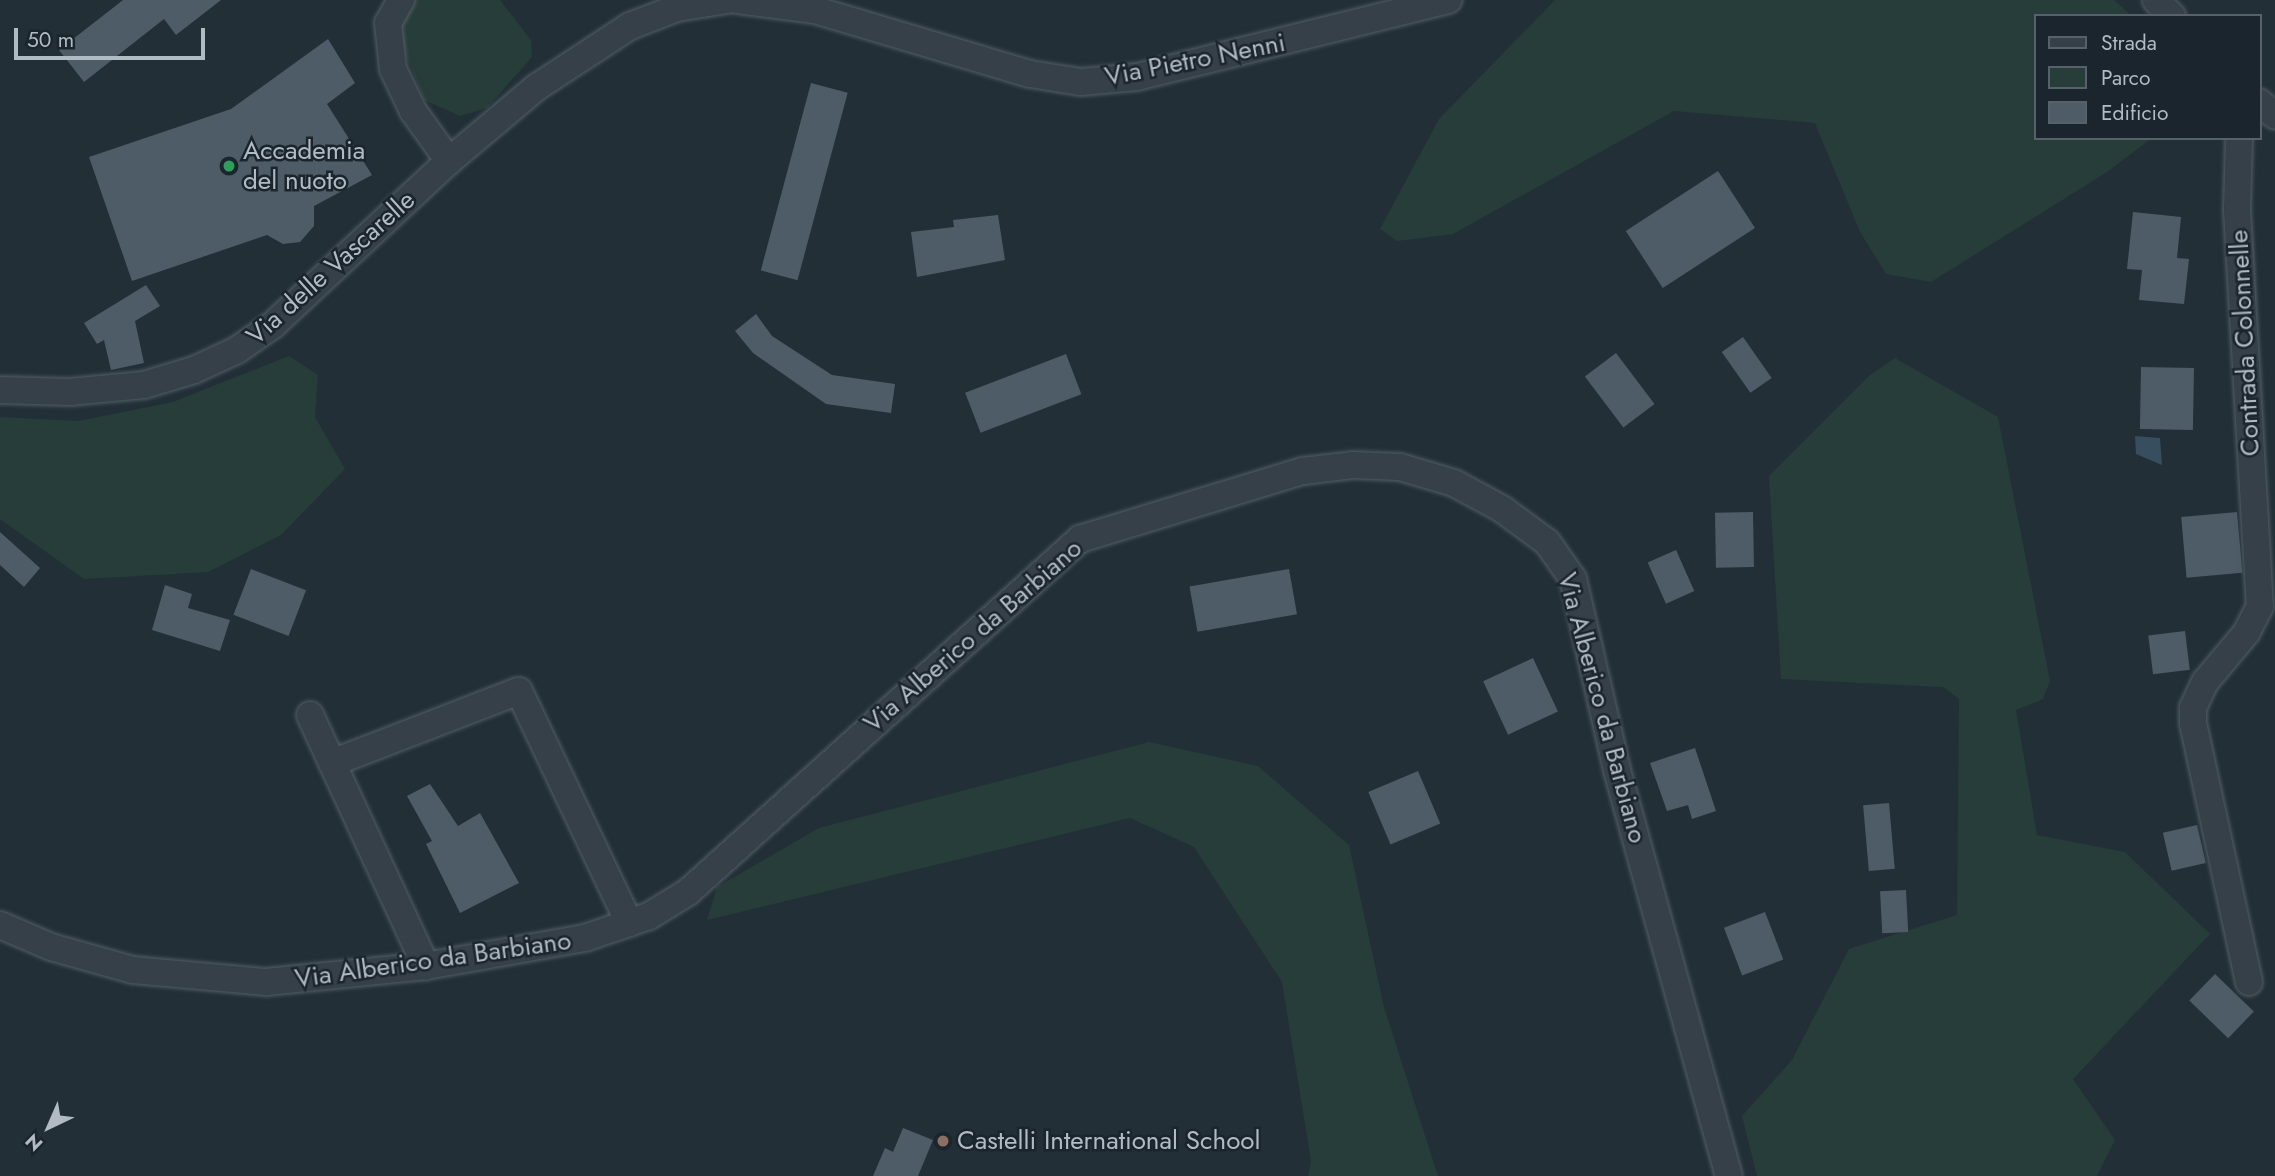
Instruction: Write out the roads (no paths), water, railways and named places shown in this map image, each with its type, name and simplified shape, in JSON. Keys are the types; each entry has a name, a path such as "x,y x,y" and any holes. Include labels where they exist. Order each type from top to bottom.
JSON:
{"street":[{"path":"401,0 388,23 393,69 413,111 449,161 537,87 630,26 677,8 727,0"},
{"name":"Via Pietro Nenni","path":"737,0 815,10 1030,74 1081,82 1138,77 1449,0"},
{"path":"2156,0 2170,14"},
{"path":"2261,104 2275,116"},
{"name":"Contrada Colonnelle","path":"2239,140 2235,172 2260,606 2247,632 2205,682 2193,708 2193,723 2249,982"},
{"name":"Via delle Vascarelle","path":"0,390 94,391 144,385 194,370 237,350 341,264 449,161"},
{"name":"Via Alberico da Barbiano","path":"0,925 102,963 202,979 266,982 426,966 585,938 629,923 688,892 1080,539 1303,471 1353,465 1400,467 1454,483 1502,509 1547,542 1573,579 1617,770 1729,1176"},
{"path":"332,762 519,691 629,923"},
{"path":"310,715 426,966"}],"water":[{"path":"2135,436 2160,438 2162,465 2136,454"}],"place":[{"name":"Accademia del nuoto","path":"229,166"},
{"name":"Castelli International School","path":"943,1141"}]}
